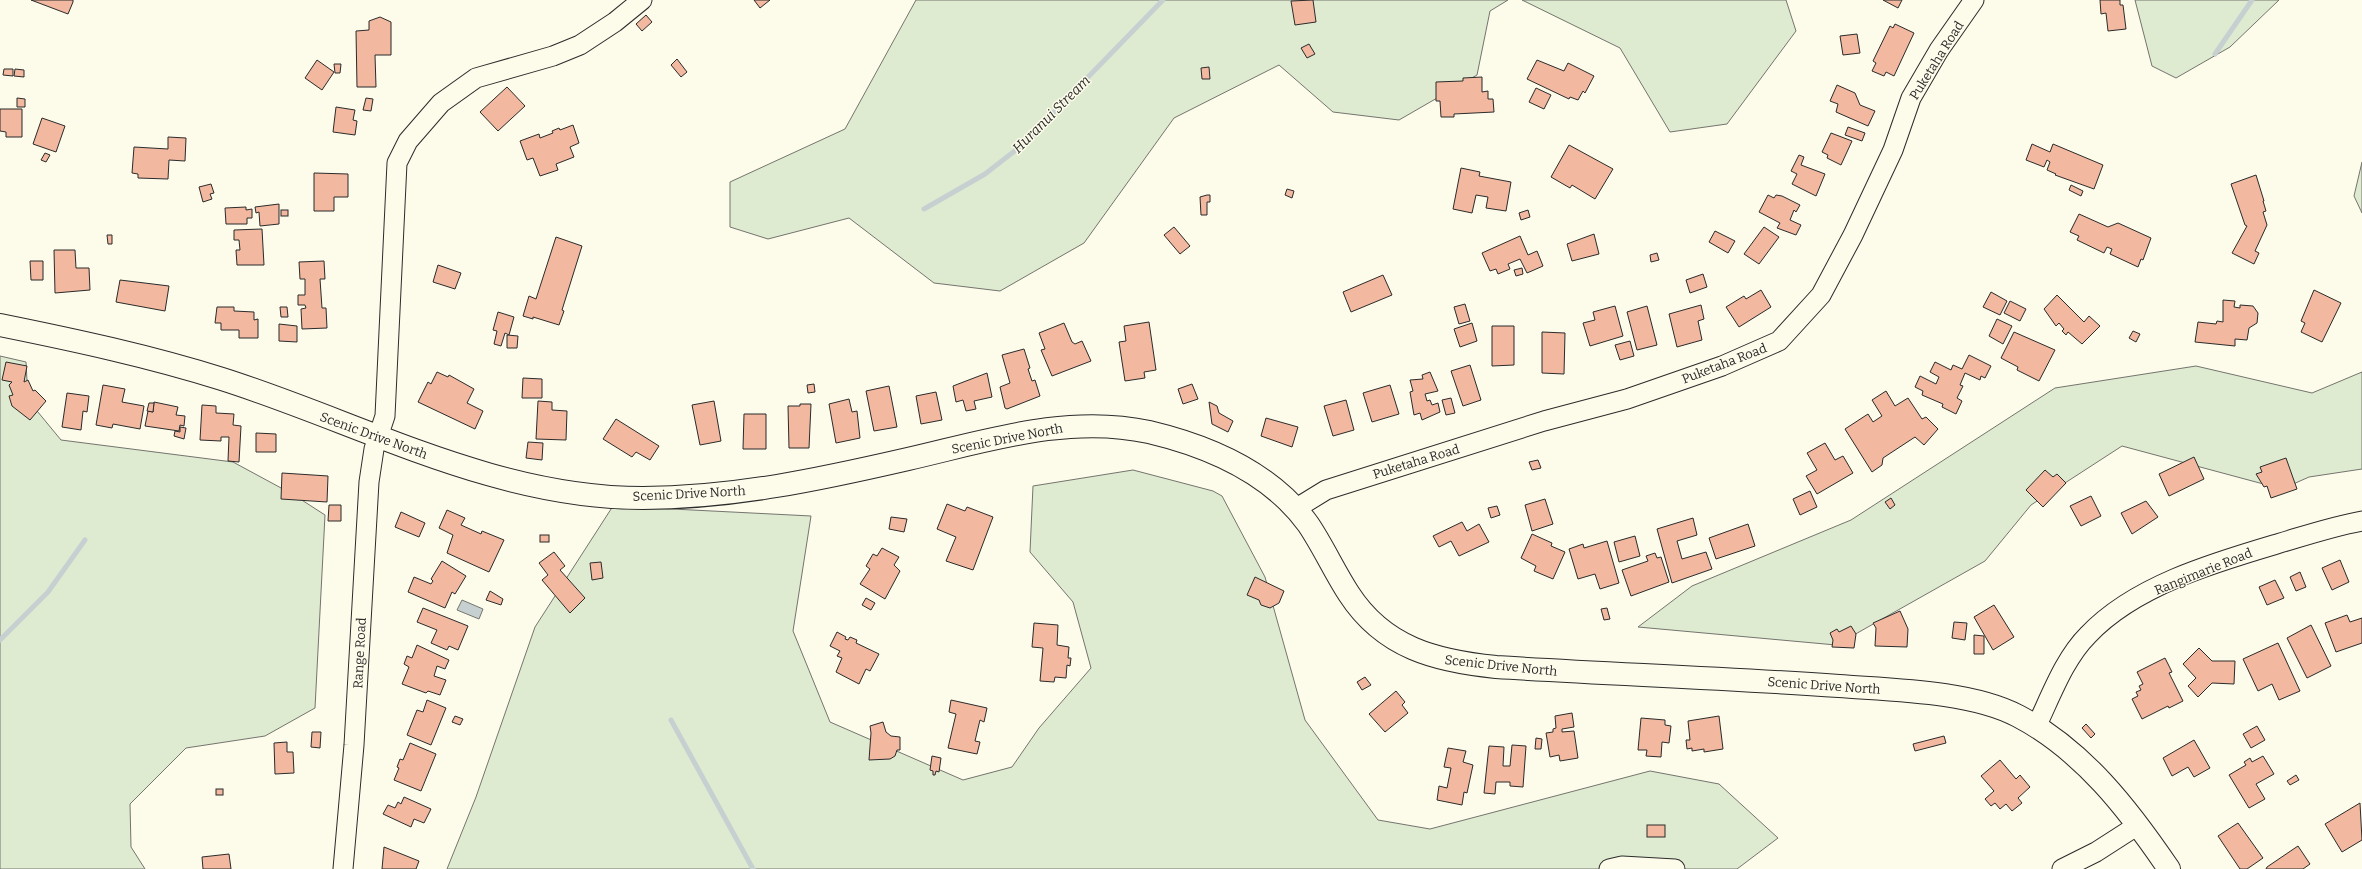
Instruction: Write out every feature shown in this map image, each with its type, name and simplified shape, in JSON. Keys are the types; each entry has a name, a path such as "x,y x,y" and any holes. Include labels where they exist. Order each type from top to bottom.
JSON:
{"main road":[{"name":"Scenic Drive North","path":"0,325 122,352 222,379 378,438 512,481 571,492 642,498 710,494 781,486 1026,432 1060,426 1126,427 1164,436 1216,454 1262,478 1295,509 1307,524 1361,611 1399,642 1438,659 1496,667 1896,690 1979,702 2017,716 2056,740 2091,771 2138,824 2169,869"}],"street":[{"name":"Range Road","path":"343,869 354,745 369,482 378,438 385,416 397,163 408,141 441,103 476,78 553,56 580,45 615,22 642,0"},
{"name":"Puketaha Road","path":"1295,509 1326,490 1544,421 1627,399 1722,366 1778,341 1821,295 1853,235 1893,150 1911,98 1939,50 1974,0"},
{"name":"Rangimarie Road","path":"2036,727 2072,654 2088,635 2128,603 2174,580 2226,559 2341,524 2362,521"},
{"path":"2062,869 2096,852 2138,824"},
{"path":"1609,869 1622,866 1675,869"}],"green space":[{"path":"916,0 1508,0 1490,11 1477,75 1399,120 1333,112 1279,65 1174,118 1084,243 1000,291 934,283 849,218 768,239 730,227 730,182 845,129"},
{"path":"1522,0 1786,0 1796,31 1727,124 1670,132 1620,48"},
{"path":"2135,0 2279,0 2230,47 2176,78 2152,66"},
{"path":"2362,162 2362,213 2354,196"},
{"path":"0,356 26,362 28,400 61,440 233,462 294,495 325,515 315,708 265,736 186,748 130,804 131,847 145,869 0,869"},
{"path":"2196,366 2312,393 2362,372 2362,469 2309,477 2282,489 2122,446 2031,505 1985,561 1836,645 1638,627 1692,586 1851,520 2055,388"},
{"path":"1133,470 1213,491 1222,496 1265,577 1305,720 1378,820 1430,829 1650,771 1719,784 1778,838 1737,869 447,869 476,797 535,627 613,506 811,516 793,631 830,722 963,780 1012,767 1039,728 1091,668 1073,602 1030,552 1033,486"}],"shaded area":[{"path":"462,600 483,609 479,619 457,610"}],"building":[{"path":"31,0 73,0 73,2 68,14"},
{"path":"754,0 770,0 760,8"},
{"path":"1313,0 1316,22 1295,25 1291,1"},
{"path":"1883,0 1902,0 1898,8"},
{"path":"2100,0 2120,0 2120,5 2123,5 2126,29 2108,31 2106,13 2101,14"},
{"path":"646,15 652,22 642,31 636,24"},
{"path":"380,17 391,22 391,55 375,55 376,87 357,87 356,31 369,30 369,21"},
{"path":"1895,24 1914,33 1894,76 1886,72 1884,76 1872,71 1876,63 1873,61 1890,26 1893,28"},
{"path":"1857,34 1860,53 1843,55 1840,36"},
{"path":"1309,44 1315,54 1307,58 1301,48"},
{"path":"677,59 687,72 681,77 671,65"},
{"path":"317,60 334,72 322,90 305,78"},
{"path":"1537,60 1564,71 1568,63 1594,76 1585,93 1583,91 1578,100 1570,97 1569,99 1527,79"},
{"path":"334,64 341,64 340,73 335,73"},
{"path":"1209,67 1210,79 1202,79 1201,68"},
{"path":"4,69 13,69 13,76 3,75"},
{"path":"15,69 24,70 24,77 14,76"},
{"path":"1482,77 1482,92 1488,91 1488,99 1493,99 1494,112 1454,114 1454,117 1441,117 1440,101 1436,101 1436,82 1463,81 1463,78"},
{"path":"1837,85 1855,93 1860,105 1875,111 1868,126 1836,112 1838,104 1830,101"},
{"path":"507,87 525,106 498,131 480,112"},
{"path":"1536,88 1551,95 1544,109 1529,102"},
{"path":"17,98 25,99 25,107 17,107"},
{"path":"366,98 373,99 371,111 363,110"},
{"path":"336,107 355,110 353,120 357,121 355,135 333,132"},
{"path":"0,109 22,109 22,137 6,137 6,132 0,131"},
{"path":"42,118 65,126 56,152 33,144"},
{"path":"573,125 579,143 570,147 574,157 556,164 558,170 540,176 533,158 527,160 520,141 539,134 540,138 553,133 552,131 559,128 560,130"},
{"path":"1848,127 1865,133 1862,141 1845,135"},
{"path":"1831,133 1852,141 1841,165 1827,158 1828,155 1822,152"},
{"path":"168,137 186,138 185,161 169,160 168,179 138,178 138,174 132,173 134,147 168,149"},
{"path":"2032,144 2050,152 2053,144 2103,165 2094,189 2055,175 2056,174 2047,170 2050,162 2047,160 2044,167 2026,160"},
{"path":"1569,145 1613,169 1595,199 1572,185 1570,188 1551,177"},
{"path":"45,153 50,155 46,162 41,160"},
{"path":"1799,155 1804,157 1801,165 1825,174 1816,196 1792,184 1797,174 1791,171"},
{"path":"1461,168 1480,172 1479,176 1511,182 1506,211 1486,208 1488,197 1476,195 1472,213 1453,209"},
{"path":"314,173 348,174 348,197 334,197 334,211 314,211"},
{"path":"2256,175 2264,201 2266,211 2263,212 2267,225 2255,251 2259,253 2254,264 2232,253 2247,226 2245,225 2231,184"},
{"path":"211,184 214,193 210,194 212,199 203,202 199,187"},
{"path":"2071,185 2083,191 2081,196 2069,190"},
{"path":"1287,189 1294,191 1292,198 1285,195"},
{"path":"1210,195 1210,202 1207,202 1207,215 1201,215 1200,197"},
{"path":"1768,195 1774,198 1776,195 1782,196 1800,205 1796,212 1794,210 1790,220 1801,225 1796,235 1777,228 1780,223 1759,212"},
{"path":"279,204 279,224 260,226 259,212 256,213 255,207"},
{"path":"246,207 246,210 252,209 252,218 247,218 247,224 226,224 225,208"},
{"path":"281,210 288,210 288,216 281,216"},
{"path":"1528,210 1530,217 1521,220 1519,213"},
{"path":"2079,214 2108,227 2118,223 2151,238 2143,260 2141,259 2138,267 2110,254 2112,249 2107,247 2104,253 2077,240 2079,236 2070,232"},
{"path":"1174,227 1190,246 1180,254 1164,235"},
{"path":"1764,227 1779,237 1759,264 1744,254"},
{"path":"262,229 264,265 237,265 236,250 240,250 239,240 234,240 234,230"},
{"path":"1715,231 1735,241 1728,253 1709,242"},
{"path":"1594,234 1599,254 1572,261 1567,244"},
{"path":"107,235 112,235 112,244 108,244"},
{"path":"1520,236 1528,255 1537,251 1543,266 1527,273 1520,259 1508,264 1510,269 1498,274 1496,269 1490,271 1482,253"},
{"path":"556,237 582,246 562,310 564,311 559,325 533,317 533,319 523,316 529,296 536,299"},
{"path":"54,250 75,250 76,268 89,268 90,290 55,293"},
{"path":"1657,253 1659,260 1651,262 1650,255"},
{"path":"30,261 43,261 43,280 31,280"},
{"path":"324,261 325,279 320,279 322,308 326,308 327,328 302,329 301,309 306,308 305,305 298,305 298,295 305,295 305,279 300,279 299,262"},
{"path":"438,265 461,273 455,289 433,282"},
{"path":"1522,268 1523,274 1516,276 1514,270"},
{"path":"1703,274 1707,287 1690,293 1686,280"},
{"path":"1383,275 1392,295 1351,312 1343,292"},
{"path":"120,280 169,286 165,311 116,302"},
{"path":"1761,290 1771,307 1739,327 1726,307 1744,296 1746,299"},
{"path":"2314,290 2341,303 2322,342 2301,332 2305,323 2301,321"},
{"path":"1991,292 2007,301 2000,315 1983,307"},
{"path":"2057,295 2084,322 2089,316 2100,326 2082,344 2068,332 2066,335 2062,331 2064,329 2059,323 2056,326 2044,309"},
{"path":"2223,300 2235,301 2234,307 2240,308 2240,305 2253,306 2258,313 2257,323 2249,328 2247,340 2235,339 2235,346 2195,342 2198,322 2216,324 2217,321 2223,322"},
{"path":"2010,301 2026,309 2020,321 2004,313"},
{"path":"1465,304 1470,321 1459,324 1454,307"},
{"path":"1701,305 1704,319 1698,321 1702,340 1677,347 1669,314"},
{"path":"1615,306 1623,336 1590,346 1583,323 1595,320 1593,312"},
{"path":"1647,306 1657,345 1637,350 1627,312"},
{"path":"217,307 234,307 234,311 254,312 254,320 258,319 258,338 239,338 239,330 221,330 221,323 215,323"},
{"path":"280,307 287,307 288,317 281,317"},
{"path":"498,312 514,317 509,335 505,333 501,346 494,344 497,331 493,330"},
{"path":"1997,319 2012,326 2003,344 1989,336"},
{"path":"1149,322 1156,370 1144,372 1145,378 1125,381 1119,342 1126,341 1124,326"},
{"path":"1064,323 1072,342 1075,344 1082,341 1091,361 1052,376 1041,350 1045,349 1039,333"},
{"path":"1472,323 1477,341 1460,347 1454,329"},
{"path":"279,324 297,326 297,342 279,341"},
{"path":"1492,326 1514,326 1514,365 1492,366"},
{"path":"2133,331 2140,334 2136,342 2129,338"},
{"path":"1542,332 1565,333 1564,374 1542,373"},
{"path":"2014,332 2055,350 2039,381 2017,370 2018,367 2001,358"},
{"path":"507,335 518,336 517,348 507,348"},
{"path":"1630,341 1634,356 1620,360 1615,345"},
{"path":"1024,349 1030,368 1028,369 1032,381 1035,380 1040,396 1007,409 1005,408 1000,387 1010,383 1002,355"},
{"path":"1969,355 1991,366 1985,378 1981,376 1980,380 1965,373 1960,385 1963,386 1957,398 1962,401 1956,414 1942,407 1943,404 1922,395 1923,391 1915,387 1920,376 1936,384 1939,377 1930,372 1935,362 1951,370 1953,365 1962,369"},
{"path":"6,362 27,366 24,382 28,380 33,391 35,390 46,401 30,420 12,406 9,396 13,395 9,385 12,382 2,380"},
{"path":"1470,365 1481,400 1463,406 1451,371"},
{"path":"437,372 448,377 449,375 474,389 467,403 483,411 475,429 418,402 428,382 431,384"},
{"path":"1430,372 1438,391 1425,394 1427,401 1430,400 1432,405 1438,403 1440,412 1422,420 1420,413 1414,415 1410,392 1413,391 1410,380 1423,379 1422,375"},
{"path":"987,373 992,397 974,401 976,409 966,411 963,400 956,402 953,386"},
{"path":"523,378 542,379 542,398 522,398"},
{"path":"814,384 815,392 808,393 807,385"},
{"path":"1192,384 1198,399 1183,404 1178,389"},
{"path":"103,385 125,389 122,402 144,406 140,429 113,424 112,428 96,425"},
{"path":"1390,385 1399,414 1372,422 1363,393"},
{"path":"889,386 897,427 874,431 866,391"},
{"path":"1886,391 1895,406 1908,398 1922,419 1926,417 1938,429 1924,445 1915,437 1883,458 1882,465 1872,472 1845,429 1868,414 1873,422 1882,416 1872,400"},
{"path":"936,392 942,420 921,424 916,396"},
{"path":"67,393 89,396 87,412 83,411 81,430 62,427"},
{"path":"1451,398 1455,413 1446,415 1442,400"},
{"path":"849,399 852,412 857,411 860,438 836,443 829,404"},
{"path":"1346,400 1354,430 1333,436 1324,406"},
{"path":"538,401 552,402 552,410 567,411 566,440 536,439"},
{"path":"714,401 721,441 700,445 692,405"},
{"path":"154,402 178,407 176,415 185,416 184,426 180,425 179,431 145,426 148,411 153,412"},
{"path":"1209,402 1217,406 1219,413 1233,421 1228,432 1212,424"},
{"path":"149,403 154,403 153,412 147,411"},
{"path":"800,404 811,404 809,448 789,448 788,406 800,406"},
{"path":"202,405 216,406 216,413 234,414 233,425 241,426 239,462 228,461 229,437 221,437 221,441 200,440"},
{"path":"744,414 766,414 766,449 743,449"},
{"path":"1266,418 1298,427 1292,447 1261,436"},
{"path":"616,419 659,446 650,460 636,452 632,457 603,439"},
{"path":"180,427 186,428 184,439 174,436 175,431 180,432"},
{"path":"256,433 276,434 276,452 256,452"},
{"path":"528,442 543,443 542,460 526,458"},
{"path":"1825,443 1835,460 1843,456 1853,473 1817,494 1806,476 1817,470 1807,453"},
{"path":"2194,457 2204,479 2169,496 2159,474"},
{"path":"2286,458 2297,489 2271,498 2267,486 2264,487 2256,474 2262,472 2260,467"},
{"path":"1538,460 1541,468 1532,470 1529,462"},
{"path":"2045,470 2053,477 2057,474 2066,483 2043,507 2026,490"},
{"path":"282,473 328,476 327,502 281,499"},
{"path":"1810,491 1817,507 1800,515 1793,499"},
{"path":"2091,496 2101,516 2081,526 2070,506"},
{"path":"1891,498 1895,505 1890,509 1885,502"},
{"path":"1545,499 1553,524 1532,531 1525,505"},
{"path":"2146,501 2158,517 2132,534 2121,513"},
{"path":"947,504 965,511 967,507 993,517 973,570 946,561 956,537 937,529"},
{"path":"329,505 341,505 341,521 328,521"},
{"path":"1497,506 1500,515 1491,518 1488,508"},
{"path":"447,510 465,518 461,525 481,534 482,531 504,540 489,572 447,553 453,535 439,528"},
{"path":"401,512 425,523 419,537 395,527"},
{"path":"891,517 907,519 904,532 889,529"},
{"path":"1693,518 1697,535 1677,541 1682,559 1706,552 1712,569 1672,583 1657,529"},
{"path":"1462,522 1467,531 1479,524 1489,542 1459,556 1451,541 1439,547 1433,536"},
{"path":"1748,524 1755,546 1716,559 1709,538"},
{"path":"1532,534 1552,543 1551,546 1565,552 1553,579 1534,571 1536,566 1521,558"},
{"path":"540,535 549,535 549,542 540,542"},
{"path":"1635,536 1640,556 1619,562 1614,542"},
{"path":"1607,541 1619,583 1600,589 1595,574 1578,579 1569,549 1583,544 1584,548"},
{"path":"882,548 899,557 894,565 900,571 885,599 860,584 870,569 866,566 873,554 877,556"},
{"path":"554,552 565,566 560,570 585,598 570,613 542,580 548,575 539,563"},
{"path":"1655,553 1657,558 1661,557 1669,582 1631,596 1622,570 1648,561 1646,556"},
{"path":"2340,560 2349,582 2332,590 2322,568"},
{"path":"442,561 466,576 455,594 452,592 445,608 408,592 414,577 431,584 433,581 431,579"},
{"path":"601,562 603,578 592,580 590,563"},
{"path":"2300,572 2306,587 2296,591 2290,577"},
{"path":"1255,577 1284,591 1279,603 1270,608 1261,605 1259,600 1247,595"},
{"path":"2275,580 2284,598 2267,605 2259,587"},
{"path":"490,591 503,599 501,605 486,600"},
{"path":"866,598 875,603 871,610 862,605"},
{"path":"1994,605 2014,637 1993,650 1974,617"},
{"path":"423,608 468,626 458,650 449,646 447,650 431,643 437,630 417,622"},
{"path":"1607,608 1610,619 1604,620 1601,609"},
{"path":"1900,611 1908,629 1907,647 1875,646 1876,628 1873,623"},
{"path":"2347,615 2350,622 2362,618 2362,643 2336,652 2325,623"},
{"path":"1954,622 1967,623 1965,640 1952,638"},
{"path":"1034,623 1058,625 1057,645 1069,647 1068,658 1071,658 1070,666 1067,665 1066,678 1055,677 1054,682 1040,681 1043,648 1032,647"},
{"path":"2311,625 2331,666 2307,678 2287,638"},
{"path":"1851,626 1856,634 1854,648 1832,647 1833,640 1830,633 1837,629 1839,632"},
{"path":"837,632 846,637 845,639 848,640 850,637 857,640 856,643 879,654 870,671 866,669 859,684 836,672 842,658 837,656 840,651 830,646"},
{"path":"1974,635 1984,636 1984,654 1974,654"},
{"path":"2278,643 2300,691 2279,700 2272,684 2258,691 2243,659"},
{"path":"417,645 449,660 445,669 437,666 434,676 446,680 440,695 428,691 426,693 402,684 409,667 404,664 407,656 412,658"},
{"path":"2199,648 2212,661 2235,661 2234,684 2212,683 2198,697 2188,686 2196,678 2183,664"},
{"path":"2165,658 2172,672 2169,673 2183,701 2169,708 2168,706 2142,719 2132,699 2138,696 2136,692 2141,690 2139,686 2143,684 2137,672"},
{"path":"1365,677 1371,685 1362,690 1357,682"},
{"path":"1396,691 1405,702 1402,705 1408,713 1385,732 1369,714"},
{"path":"427,700 446,708 431,745 407,735 417,710 423,712"},
{"path":"951,700 987,708 984,722 980,720 975,741 980,742 977,754 948,748 956,714 949,712"},
{"path":"1572,713 1574,727 1562,729 1562,732 1574,731 1578,758 1560,761 1559,755 1550,757 1546,733 1553,732 1553,729 1556,728 1555,716"},
{"path":"455,716 463,719 460,725 452,722"},
{"path":"1719,716 1723,749 1704,752 1704,749 1692,751 1692,748 1687,749 1686,740 1690,740 1688,721"},
{"path":"1641,718 1665,720 1665,725 1671,726 1669,743 1662,742 1661,757 1646,756 1647,750 1638,750"},
{"path":"883,722 886,732 891,736 900,737 900,750 897,750 895,756 890,759 869,760 871,733 870,726"},
{"path":"2086,724 2095,734 2091,738 2082,728"},
{"path":"2257,726 2265,740 2251,748 2243,734"},
{"path":"312,732 321,732 320,748 311,747"},
{"path":"1944,736 1946,743 1915,751 1913,744"},
{"path":"1536,738 1542,739 1541,749 1535,749"},
{"path":"2194,740 2210,768 2194,777 2188,767 2172,776 2163,758"},
{"path":"287,742 287,752 293,752 294,773 275,774 274,743"},
{"path":"410,743 436,754 421,791 394,780 399,768 397,767 400,759 403,760"},
{"path":"1512,745 1526,746 1523,787 1510,786 1510,782 1496,782 1495,794 1484,793 1489,746 1504,747 1503,766 1510,766"},
{"path":"1448,748 1466,751 1463,762 1473,765 1467,793 1464,792 1462,805 1437,800 1439,786 1447,788 1451,768 1444,767"},
{"path":"932,756 941,758 939,772 936,771 935,775 933,775 933,771 930,770"},
{"path":"2263,756 2274,774 2256,784 2265,799 2249,808 2229,775 2246,765 2244,762 2250,758 2252,762"},
{"path":"2000,760 2016,779 2020,775 2030,787 2018,798 2022,803 2012,811 2006,804 2000,809 1995,803 1991,806 1985,799 1994,791 1981,776"},
{"path":"2296,775 2299,780 2290,785 2287,781"},
{"path":"216,789 223,789 223,795 216,795"},
{"path":"404,797 431,809 424,823 414,819 411,827 383,814 388,805 395,808 398,802 401,804"},
{"path":"2360,803 2362,840 2342,852 2325,824"},
{"path":"2238,823 2263,858 2247,869 2240,869 2218,836"},
{"path":"1647,825 1665,825 1665,837 1647,837"},
{"path":"2298,846 2310,864 2303,869 2266,869 2267,867"},
{"path":"384,847 419,861 416,869 382,869"},
{"path":"229,854 231,869 203,869 202,857"}],"waterway":[{"name":"Huranui Stream","path":"924,209 985,174 1021,146 1163,0"},
{"path":"2215,54 2252,0"},
{"path":"0,640 48,592 85,540"},
{"path":"671,720 753,869"}]}
